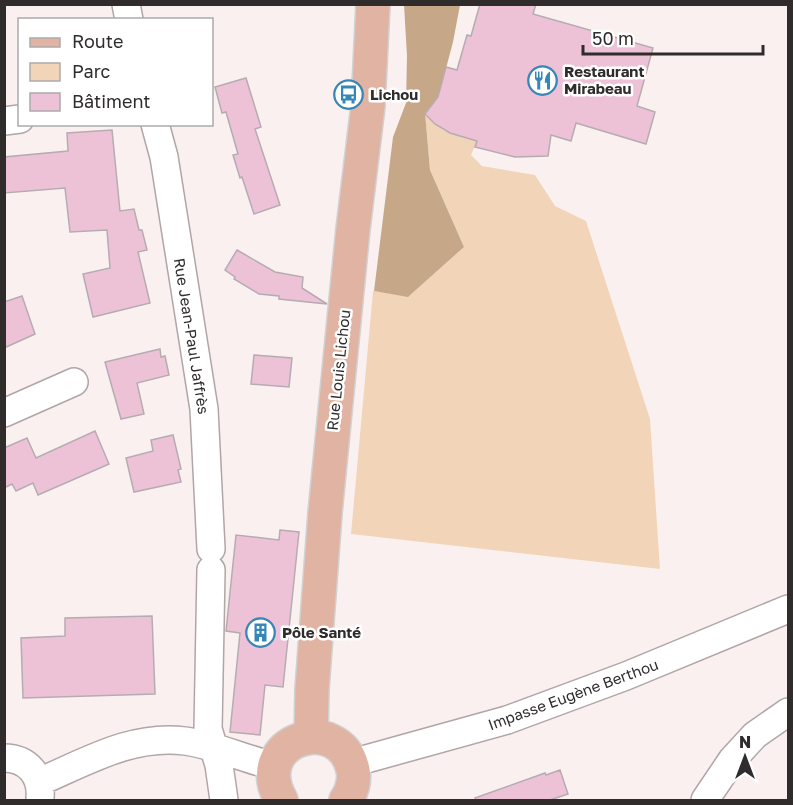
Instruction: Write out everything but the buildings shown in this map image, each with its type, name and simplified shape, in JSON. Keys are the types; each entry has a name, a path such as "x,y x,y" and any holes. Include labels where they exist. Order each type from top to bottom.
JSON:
{"main road":[{"name":"Rue Louis Lichou","path":"311,737 312,689 327,482 368,106 373,4"},
{"path":"281,801 275,791 273,779 278,756 294,741 311,737 331,740 344,750 352,763 353,785 346,801"}],"street":[{"name":"Rue Jean-Paul Jaffrès","path":"156,126 164,157 204,409 211,560 208,729 219,765 224,801"},
{"path":"4,413 74,382"},
{"name":"Impasse Eugène Berthou","path":"352,763 507,720 626,676 789,609"},
{"path":"705,801 732,760 755,735 789,712"},
{"path":"4,758 31,767 39,791 121,746 153,740 186,741 274,766"}],"green space":[{"path":"425,113 443,130 477,141 471,155 482,166 535,175 555,206 586,221 650,419 660,569 351,534 373,291 409,296 464,247 430,170"}],"shaded area":[{"path":"404,5 460,5 440,91 442,92 425,113 430,170 464,247 408,297 374,291 393,137 406,103 407,56"}],"place":[{"name":"Restaurant Mirabeau","path":"543,80"},
{"name":"Lichou","path":"349,94"},
{"name":"Pôle Santé","path":"261,632"}]}
